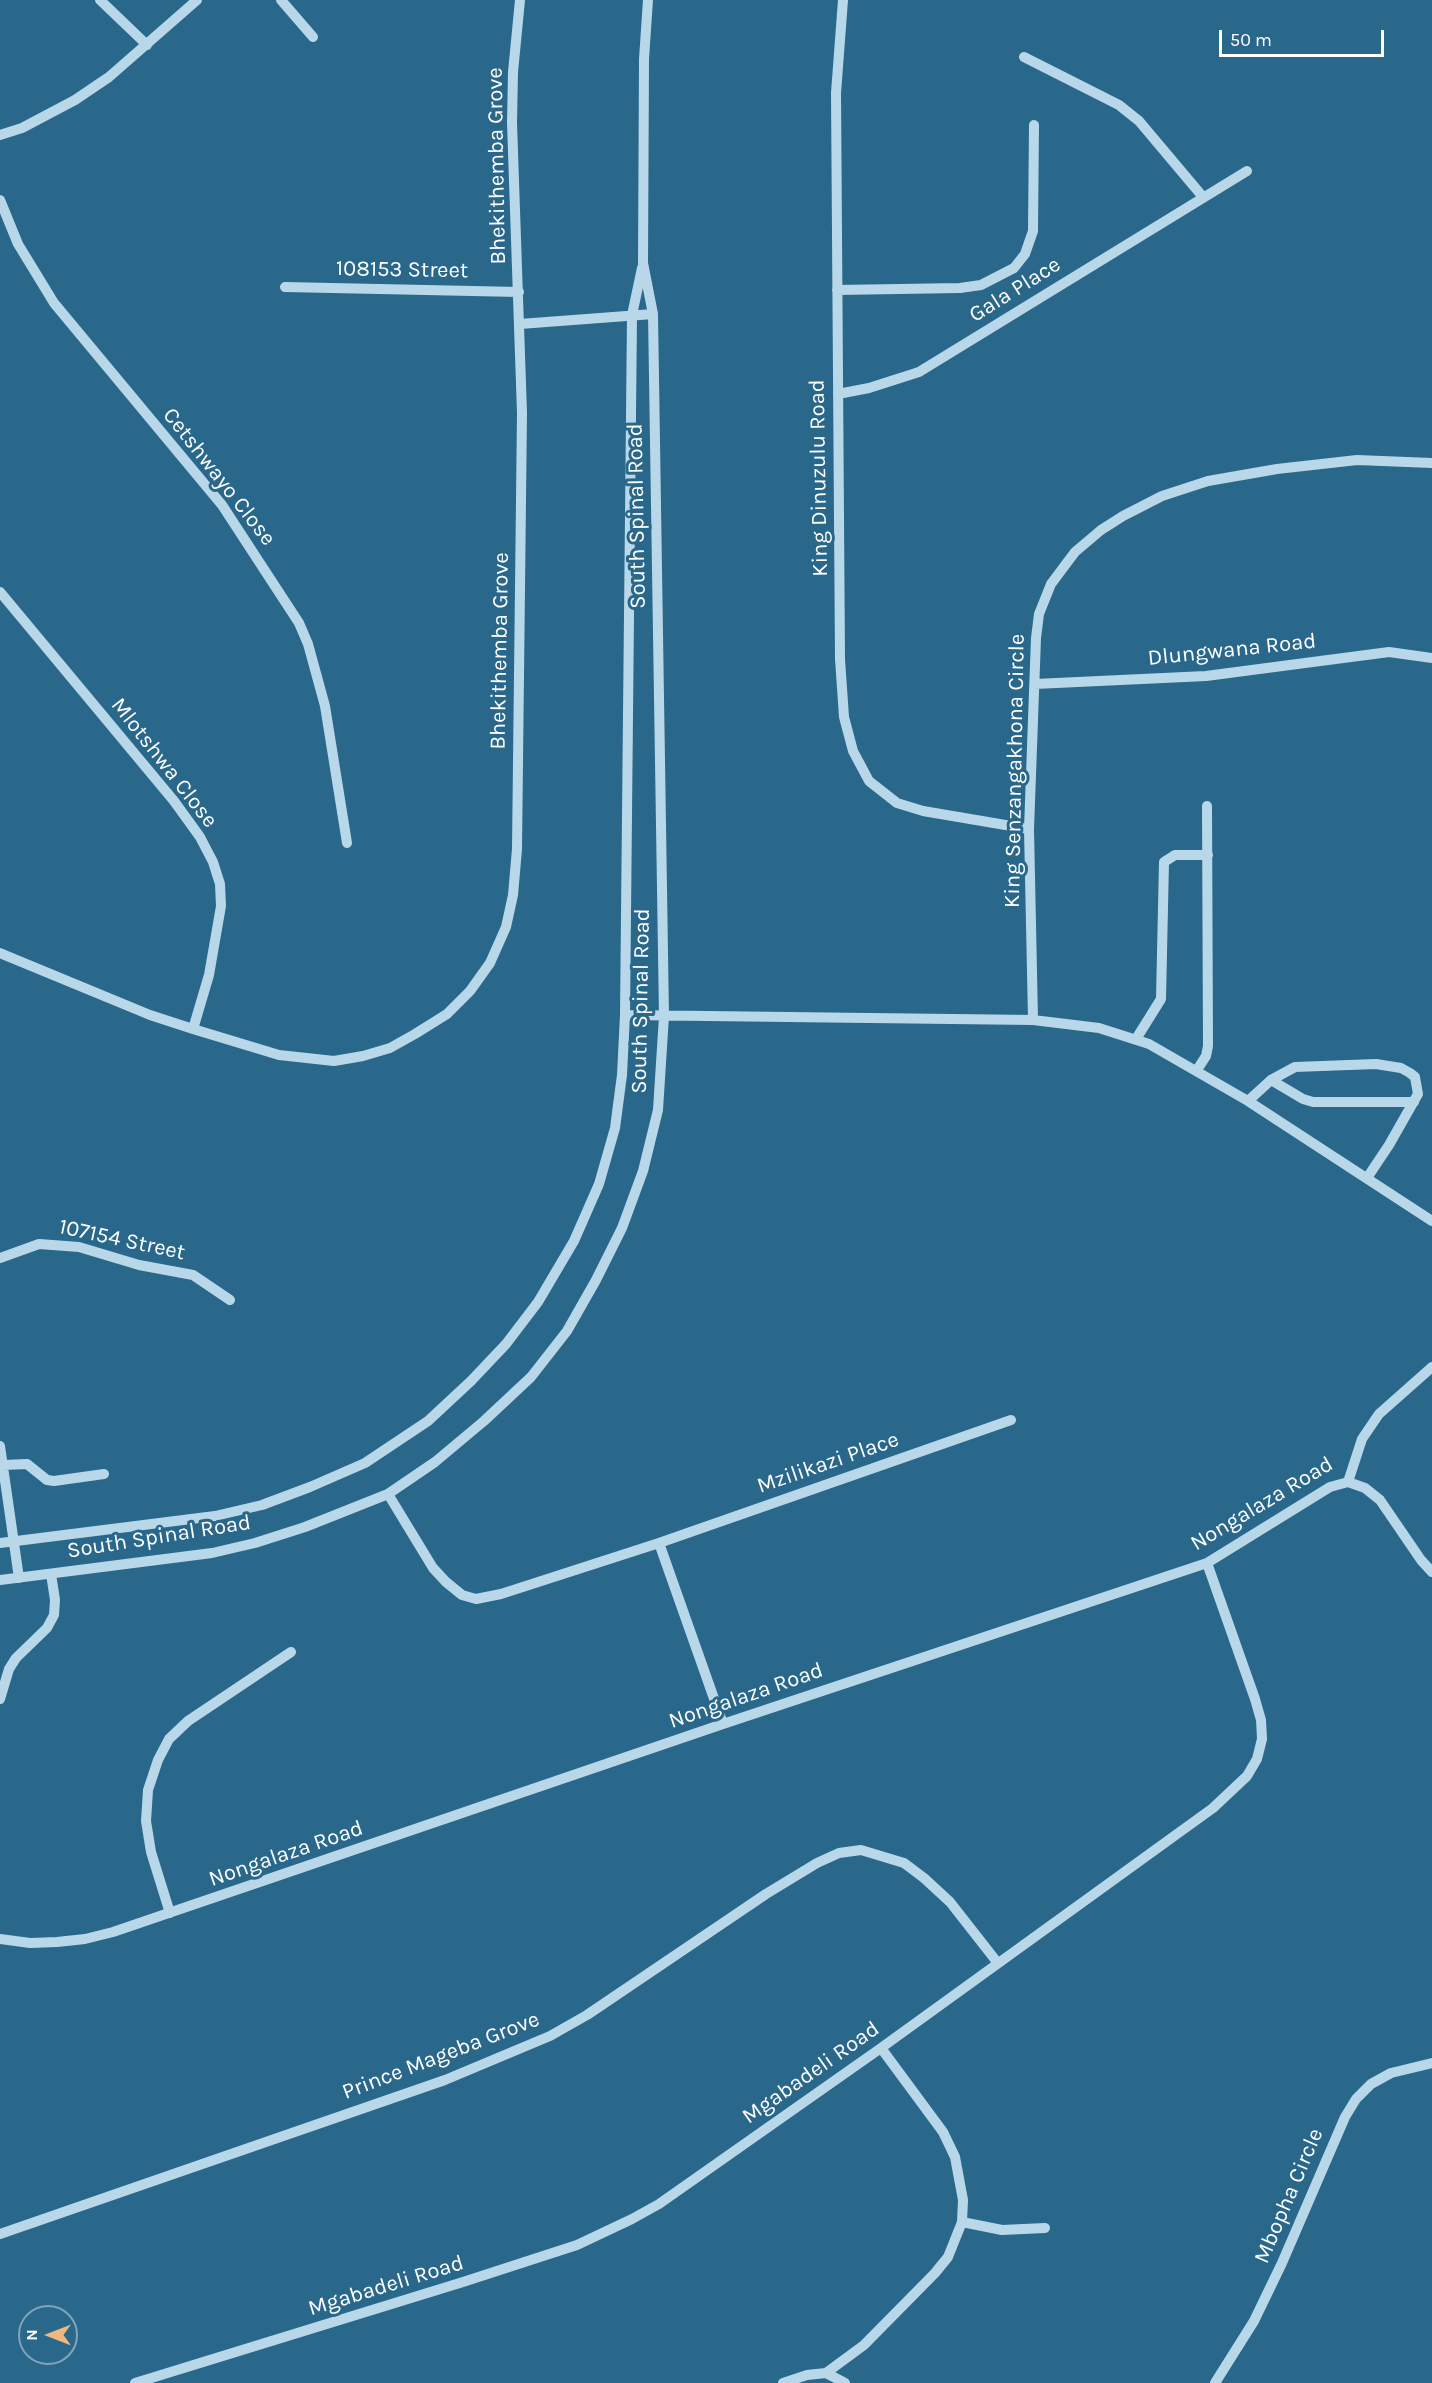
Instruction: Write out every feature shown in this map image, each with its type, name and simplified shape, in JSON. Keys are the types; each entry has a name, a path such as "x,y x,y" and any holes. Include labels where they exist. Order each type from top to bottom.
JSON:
{"street":[{"path":"100,0 147,45"},
{"path":"0,135 22,128 75,100 110,77 197,0"},
{"path":"281,0 313,37"},
{"name":"Bhekithemba Grove","path":"193,1029 279,1055 334,1060 363,1056 415,1035 447,1014 470,991 490,963 506,927 513,894 517,849 522,413 512,113 513,72 520,0"},
{"name":"South Spinal Road","path":"0,1580 212,1553 255,1543 358,1508 388,1494 435,1462 531,1377 567,1331 622,1228 643,1171 657,1110 664,1016 653,314 643,263 644,59 648,0"},
{"name":"King Dinuzulu Road","path":"843,0 836,93 840,659 844,717 853,751 869,781 897,803 923,811 1029,829"},
{"path":"1024,57 1119,105 1139,121 1203,197"},
{"path":"837,290 960,288 981,285 1014,268 1025,254 1034,231 1034,125"},
{"name":"Gala Place","path":"838,394 869,388 919,372 1247,171"},
{"name":"Cetshwayo Close","path":"0,200 18,244 54,303 222,505 299,623 308,644 325,706 347,843"},
{"name":"South Spinal Road","path":"0,1543 215,1516 262,1505 365,1463 428,1421 506,1344 538,1302 574,1241 599,1184 615,1128 622,1075 625,1015 632,315 643,263"},
{"name":"108153 Street","path":"285,287 519,292"},
{"path":"520,324 653,314"},
{"name":"King Senzangakhona Circle","path":"1033,1020 1029,829 1036,638 1039,614 1051,584 1075,552 1101,530 1162,496 1208,481 1277,468 1357,460 1432,463"},
{"name":"Mlotshwa Close","path":"0,592 174,801 200,837 213,862 220,884 221,906 209,975 193,1029"},
{"name":"Dlungwana Road","path":"1035,684 1206,676 1389,652 1432,658"},
{"path":"1197,1070 1206,1056 1208,1046 1207,806"},
{"path":"1136,1039 1161,999 1164,862 1175,855 1208,855"},
{"path":"0,953 150,1016 193,1029"},
{"path":"625,1015 1033,1020 1100,1028 1149,1044 1197,1070 1432,1221"},
{"path":"1248,1101 1271,1080 1287,1070 1305,1066 1376,1064 1401,1068 1415,1077 1418,1094 1367,1178"},
{"path":"1271,1080 1303,1099 1313,1102 1414,1102"},
{"name":"107154 Street","path":"0,1258 39,1244 79,1247 139,1265 193,1275 230,1300"},
{"name":"Nongalaza Road","path":"0,1939 30,1943 85,1939 170,1913 723,1724 1207,1563 1330,1487 1348,1482 1362,1439 1379,1414 1432,1367"},
{"name":"Mzilikazi Place","path":"388,1494 433,1568 462,1595 476,1599 501,1594 659,1543 1011,1420"},
{"path":"0,1446 19,1578"},
{"path":"3,1465 27,1464 47,1480 54,1481 104,1474"},
{"path":"1348,1482 1365,1488 1380,1500 1421,1560 1432,1572"},
{"path":"659,1543 723,1724"},
{"name":"Mgabadeli Road","path":"135,2383 577,2245 659,2204 881,2048 1213,1808 1247,1776 1257,1759 1262,1739 1261,1719 1207,1563"},
{"path":"0,1699 9,1669 16,1658 47,1628 54,1615 55,1600 51,1574"},
{"path":"170,1913 151,1852 146,1821 148,1790 158,1760 169,1740 188,1721 291,1652"},
{"name":"Prince Mageba Grove","path":"0,2234 445,2080 507,2056 588,2015 766,1894 817,1863 839,1853 861,1850 904,1863 950,1902 997,1962"},
{"path":"783,2383 807,2375 826,2373 864,2345 948,2257 962,2222 963,2200 955,2157 943,2133 881,2048"},
{"name":"Mbopha Circle","path":"1215,2383 1254,2321 1282,2263 1345,2117 1356,2098 1371,2084 1392,2073 1432,2063"},
{"path":"962,2222 1002,2230 1046,2228"},
{"path":"826,2373 845,2383"}]}
